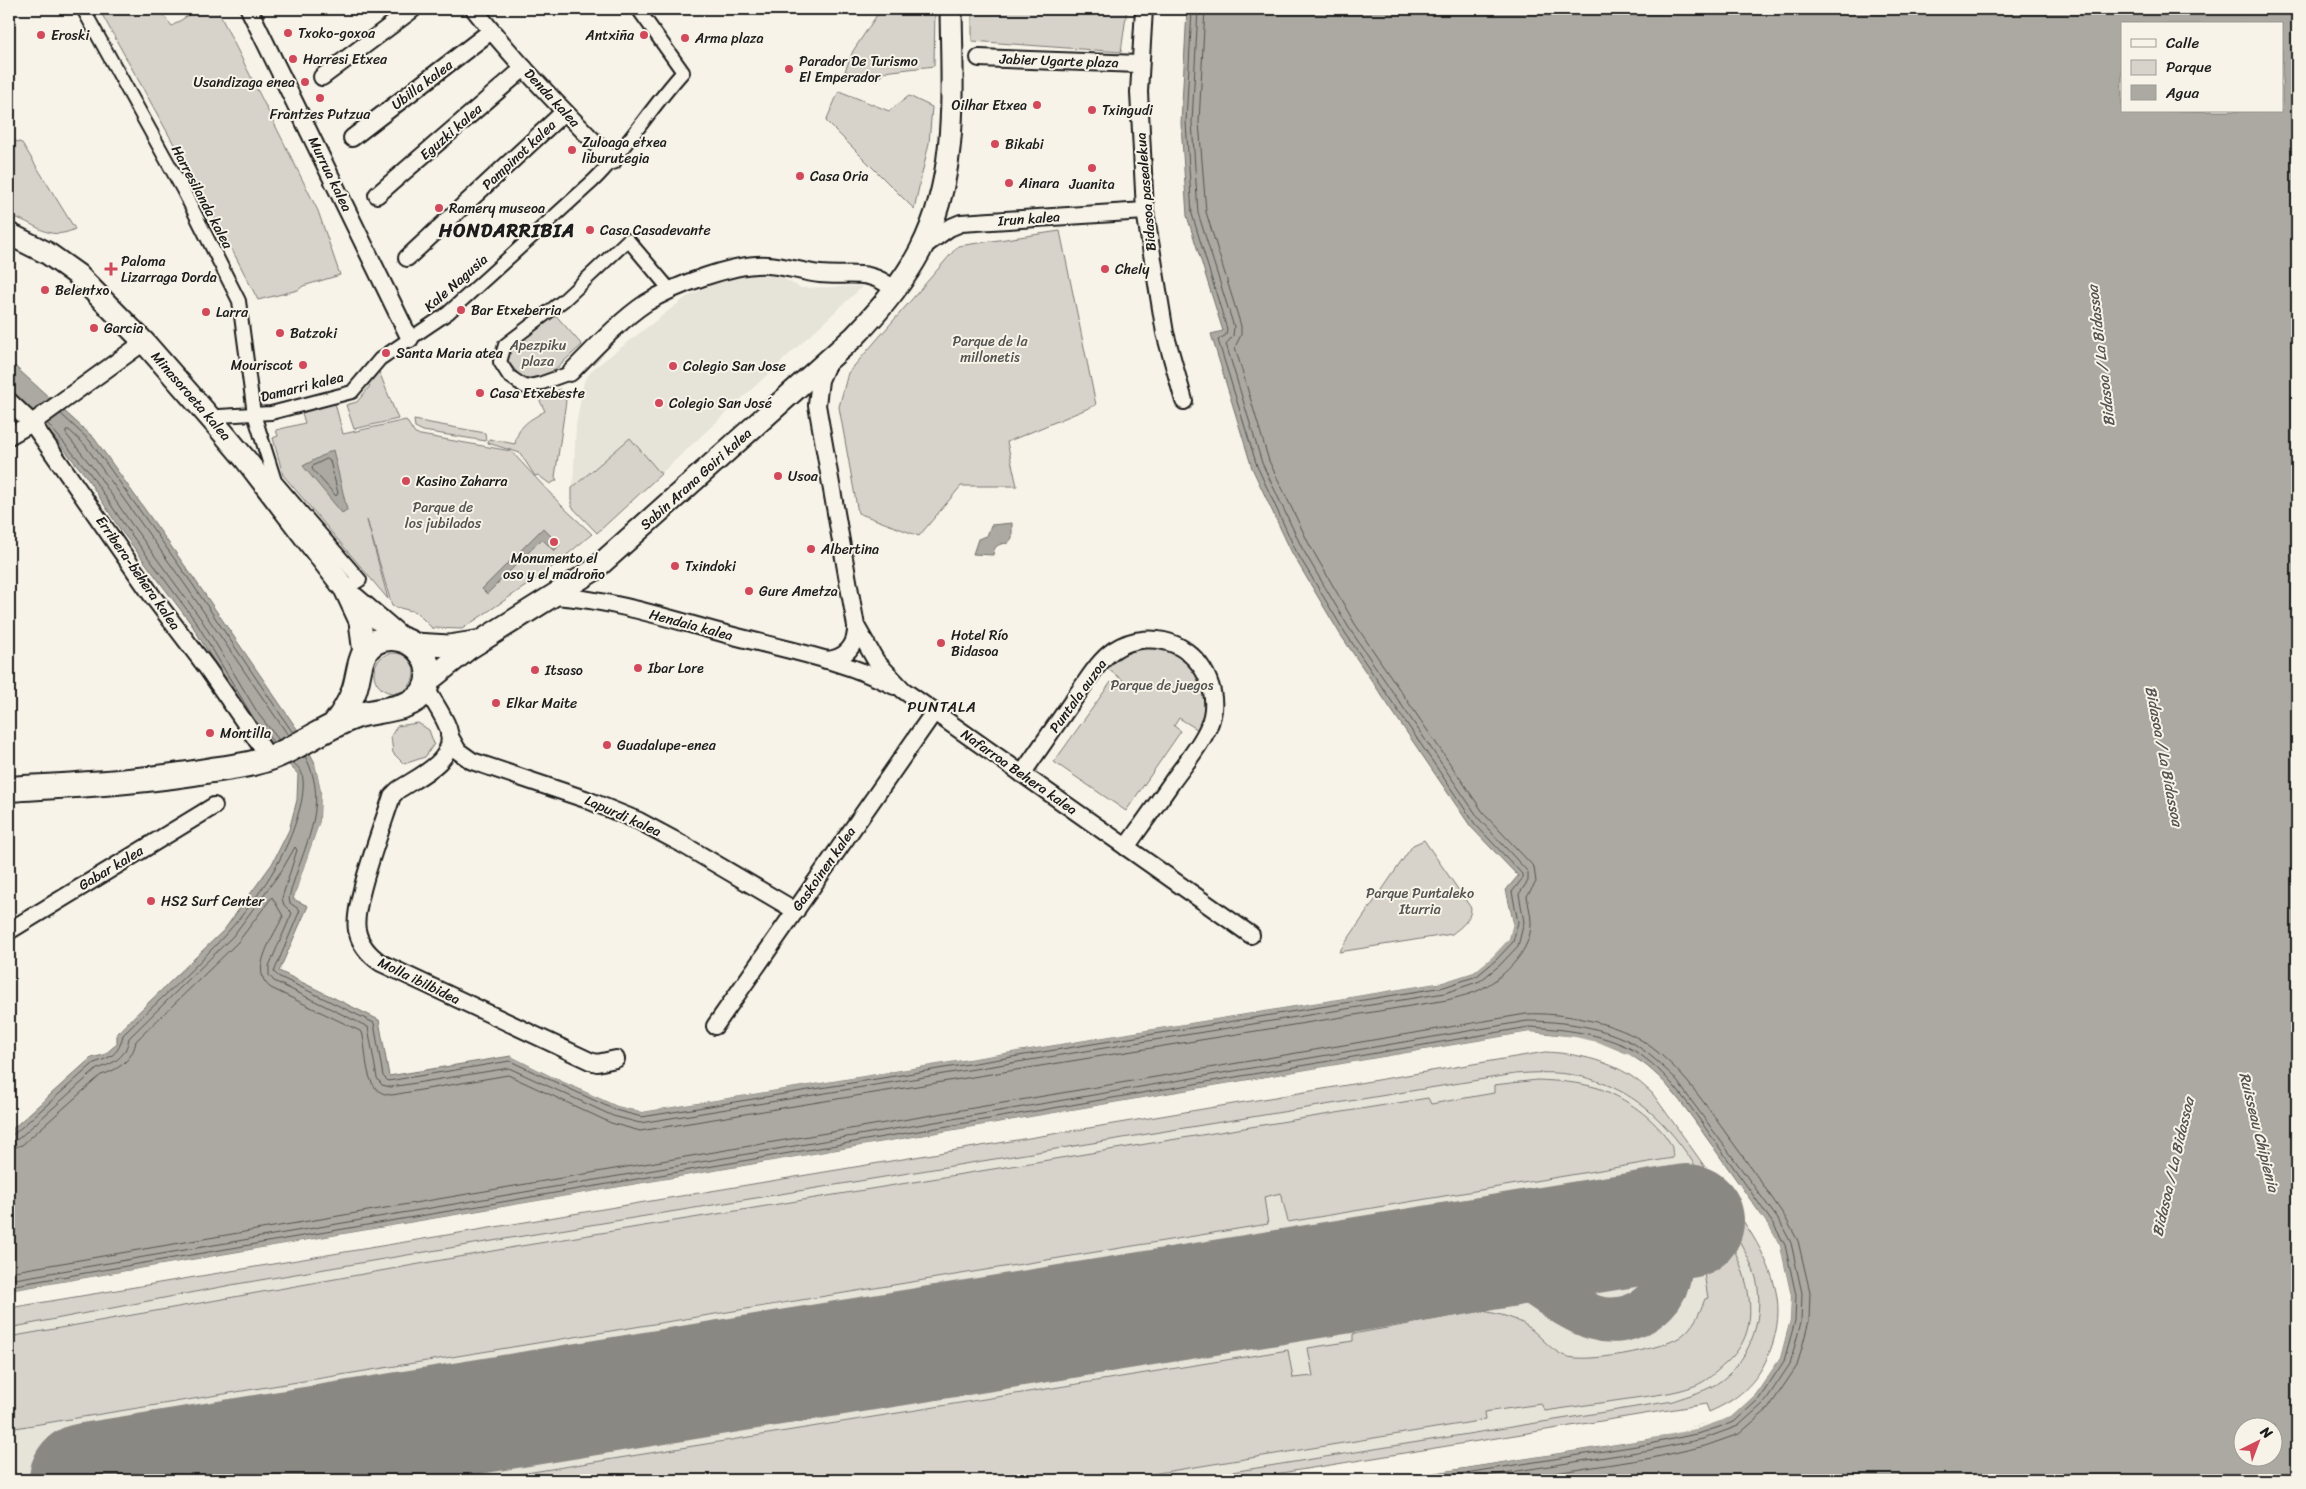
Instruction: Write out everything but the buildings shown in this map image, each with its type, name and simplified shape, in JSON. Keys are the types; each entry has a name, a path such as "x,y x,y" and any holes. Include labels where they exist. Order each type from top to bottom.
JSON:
{"main road":[{"path":"9,789 162,779 260,755 290,750 335,724 362,714 398,706 417,699 426,684 426,661 409,642 392,638 373,644 364,654 358,667 358,676 360,686 371,701 398,706"},
{"path":"335,724 350,702 358,676"},
{"path":"9,773 101,784"}],"street":[{"name":"Harresilanda kalea","path":"83,9 183,190 239,301 254,414 275,481 360,580 345,589"},
{"name":"Murrua kalea","path":"249,9 410,339"},
{"path":"322,78 413,9"},
{"name":"Denda kalea","path":"474,9 491,31 564,112 613,161"},
{"name":"Kale Nagusia","path":"410,339 448,313 613,161 659,98 683,72 638,9"},
{"name":"Sabin Arana Goiri kalea","path":"426,684 482,640 594,570 828,361 862,329 896,290 921,248 939,201 950,150 952,97 951,9"},
{"name":"Bidasoa pasealekua","path":"1144,9 1139,64 1145,211 1165,333 1184,401"},
{"name":"Ubilla kalea","path":"352,138 491,31"},
{"name":"Jabier Ugarte plaza","path":"979,58 1139,64"},
{"name":"Eguzki kalea","path":"377,195 524,68"},
{"name":"Pampinot kalea","path":"407,258 564,112"},
{"name":"Irun kalea","path":"921,248 949,228 960,223 1145,211"},
{"name":"Minasoroeta kalea","path":"9,234 46,253 78,275 144,342 246,460 345,589 374,617 409,642"},
{"path":"671,291 628,240 564,300 506,345 500,362 509,376 525,387 570,373 646,303 671,291 686,283 732,268 767,264 798,272 866,275 882,278 896,290"},
{"name":"Damarri kalea","path":"213,421 219,416 271,413 352,392 380,359 410,339"},
{"path":"9,436 33,422 144,342"},
{"name":"Nafarroa Behera kalea","path":"828,361 820,380 817,405 856,626 876,661 903,690 1251,935"},
{"name":"Erribera-behera kalea","path":"9,400 33,422 153,597 208,668 260,755"},
{"name":"Minasoroeta kalea","path":"345,589 360,621 364,654"},
{"name":"Hendaia kalea","path":"555,596 603,602 826,660 865,673 903,690"},
{"path":"826,660 839,658 849,650 855,639 856,626"},
{"name":"Puntala auzoa","path":"1022,774 1097,667 1115,649 1138,640 1150,639 1168,642 1185,650 1195,658 1209,679 1212,691 1212,716 1202,739 1126,847"},
{"name":"Sabin Arana Goiri kalea","path":"409,642 450,646 482,640"},
{"name":"Lapurdi kalea","path":"426,684 458,751 472,761 585,799 639,821 691,848 796,910"},
{"path":"398,706 427,711 448,733"},
{"name":"Gaskoinen kalea","path":"715,1026 934,712"},
{"name":"Molla ibilbidea","path":"448,733 440,761 392,796 357,910 357,930 360,940 365,949 381,964 590,1061 597,1063 616,1059"},
{"name":"Gabar kalea","path":"9,931 214,806"}],"shaded area":[{"name":"Colegio San José","path":"752,271 775,274 801,288 863,286 597,533 572,507 576,425 584,381 593,369 685,298 717,282"},
{"path":"1545,1052 1560,1052 1601,1062 1630,1075 1652,1093 1754,1237 1777,1296 1777,1326 1774,1343 1762,1370 1747,1388 1730,1403 1709,1412 1706,1404 1238,1480 9,1480 9,1308"}],"green space":[{"path":"99,9 158,9 172,26 198,9 217,9 318,211 340,275 303,286 298,290 258,300 227,240"},
{"path":"881,9 935,9 934,66 884,72 877,81 845,71 853,51"},
{"path":"972,9 1127,9 1121,52 972,41"},
{"path":"839,91 889,111 909,96 932,107 929,143 914,209 826,121"},
{"path":"9,139 22,143 75,229 56,234 41,230 27,222 9,216"},
{"name":"Parque de la millonetis","path":"1060,231 1096,405 1007,442 1017,486 961,486 919,536 858,513 839,407 848,373 958,246"},
{"name":"Apezpiku plaza","path":"552,311 582,345 545,378 522,378 506,359 510,345"},
{"path":"378,369 398,419 354,429 346,405 357,402 370,386 367,383"},
{"path":"560,389 566,401 555,477 557,480 550,484 538,475 535,476 520,453 488,443 489,439 515,444 522,428 530,420 545,411 539,399"},
{"name":"Parque de los jubilados","path":"335,403 343,434 406,420 415,434 511,451 562,506 592,534 545,573 462,629 432,628 416,612 392,606 367,520 388,599 283,475 273,438 278,436 276,430 305,423 302,413"},
{"path":"414,420 485,433 486,441 423,431 415,427"},
{"path":"630,438 661,474 597,533 572,507 572,488"},
{"name":"Parque de juegos","path":"1139,646 1172,650 1198,671 1207,703 1200,731 1179,718 1174,726 1181,731 1126,811 1054,762 1111,682 1119,688 1124,681 1105,667 1109,661"},
{"path":"390,653 398,653 405,656 411,662 414,673 411,684 405,690 398,693 390,693 383,690 377,684 374,677 374,669 377,662 383,656"},
{"path":"418,723 429,730 434,744 425,757 404,764 393,753 391,736 397,726"},
{"name":"Parque Puntaleko Iturria","path":"1424,840 1471,908 1467,920 1452,934 1339,952 1413,845"},
{"path":"1545,1052 1578,1056 1622,1070 1652,1093 1743,1221 1768,1265 1777,1297 1778,1319 1768,1356 1758,1375 1744,1390 1728,1402 1709,1412 1706,1404 1238,1480 1182,1480 1673,1401 1711,1387 1732,1370 1741,1359 1754,1334 1759,1306 1756,1278 1739,1240 1698,1170 1662,1123 1632,1098 1602,1083 1577,1076 1554,1073 1515,1074 419,1253 231,1285 9,1328 9,1308"},
{"path":"1537,1080 1583,1084 1608,1092 1629,1103 1648,1117 1664,1134 1671,1145 1673,1158 1288,1222 1281,1193 1264,1197 1268,1224 9,1429 9,1337 515,1247 1428,1098 1431,1104 1494,1093 1494,1085"},
{"path":"1687,1167 1729,1238 1748,1292 1749,1318 1742,1342 1725,1364 1703,1382 1680,1390 1658,1395 1545,1411 1541,1404 1484,1412 1485,1420 1115,1480 483,1480 1288,1350 1293,1378 1313,1376 1308,1348 1353,1341 1353,1334 1482,1311 1502,1315 1521,1322 1560,1354 1575,1358 1606,1357 1658,1346 1671,1342 1685,1333 1698,1315 1705,1299 1708,1298"}],"water":[{"path":"1187,9 2297,9 2297,1480 1389,1480 1648,1439 1731,1417 1755,1395 1780,1358 1790,1320 1791,1296 1780,1246 1770,1228 1685,1107 1653,1071 1629,1055 1581,1039 1530,1032 9,1291 9,1132 91,1058 104,1055 117,1044 117,1033 224,930 272,864 289,830 297,800 298,774 266,742 250,722 192,625 120,529 85,475 54,437 9,392 9,361 94,438 195,580 297,729 315,763 321,791 320,821 293,899 308,906 279,971 379,1020 389,1076 511,1056 617,1106 642,1112 1443,982 1474,972 1509,939 1513,922 1506,890 1518,876 1471,827 1340,634 1292,553 1252,468 1211,334 1223,331 1187,216 1181,123"},
{"path":"333,450 347,510 342,513 303,466"},
{"path":"1012,523 1012,538 1008,543 996,547 993,555 973,554 978,539 987,536 991,525"},
{"path":"543,528 560,545 554,551 542,539 487,594 482,589"}],"pier":[{"path":"317,762 324,791 323,821 293,899 320,821 321,791 315,763"},
{"path":"1505,888 1513,923 1509,939 1474,972 1443,982 642,1112 617,1106 511,1056 515,1055 618,1103 642,1109 1442,979 1473,969 1491,955 1507,938 1510,922"},
{"path":"1530,1032 1575,1037 1598,1042 1630,1055 1648,1068 1666,1085 1687,1112 1770,1228 1780,1246 1791,1296 1790,1320 1780,1358 1755,1395 1731,1417 1700,1428 1648,1439 1387,1480 1389,1478 1648,1437 1699,1425 1730,1415 1753,1394 1778,1357 1788,1319 1789,1296 1778,1247 1768,1229 1685,1113 1664,1086 1629,1057 1575,1039 1530,1035 9,1294 9,1291"}],"taxiway":[{"path":"1446,1260 1501,1267 1526,1278 1575,1309 1592,1317 1609,1320 1627,1318 1650,1306 1662,1293 1669,1277 1664,1241 1654,1226"}],"runway":[{"path":"86,1480 1687,1221"}],"place":[{"name":"Txoko-goxoa","path":"288,33"},
{"name":"Eroski","path":"41,35"},
{"name":"Antxiña","path":"644,35"},
{"name":"Arma plaza","path":"685,38"},
{"name":"Harresi Etxea","path":"293,59"},
{"name":"Parador De Turismo El Emperador","path":"789,69"},
{"name":"Usandizaga enea","path":"305,82"},
{"name":"Frantzes Putzua","path":"320,98"},
{"name":"Oilhar Etxea","path":"1037,105"},
{"name":"Txingudi","path":"1092,110"},
{"name":"Bikabi","path":"995,144"},
{"name":"Zuloaga etxea liburutegia","path":"572,150"},
{"name":"Juanita","path":"1092,168"},
{"name":"Casa Oria","path":"800,176"},
{"name":"Ainara","path":"1009,183"},
{"name":"Ramery museoa","path":"439,208"},
{"name":"Casa Casadevante","path":"590,230"},
{"name":"Paloma Lizarraga Dorda","path":"111,269"},
{"name":"Chely","path":"1105,269"},
{"name":"Belentxo","path":"45,290"},
{"name":"Bar Etxeberria","path":"461,310"},
{"name":"Larra","path":"206,312"},
{"name":"Garcia","path":"94,328"},
{"name":"Batzoki","path":"280,333"},
{"name":"Santa Maria atea","path":"386,353"},
{"name":"Mouriscot","path":"303,365"},
{"name":"Colegio San Jose","path":"673,366"},
{"name":"Casa Etxebeste","path":"480,393"},
{"name":"Colegio San José","path":"659,403"},
{"name":"Usoa","path":"778,476"},
{"name":"Kasino Zaharra","path":"406,481"},
{"name":"Monumento el oso y el madroño","path":"554,542"},
{"name":"Albertina","path":"811,549"},
{"name":"Txindoki","path":"675,566"},
{"name":"Gure Ametza","path":"749,591"},
{"name":"Hotel Río Bidasoa","path":"941,643"},
{"name":"Ibar Lore","path":"638,668"},
{"name":"Itsaso","path":"535,670"},
{"name":"Elkar Maite","path":"496,703"},
{"name":"Montilla","path":"210,733"},
{"name":"Guadalupe-enea","path":"607,745"},
{"name":"HS2 Surf Center","path":"151,901"}],"district":[{"name":"HONDARRIBIA","path":"507,230"},
{"name":"PUNTALA","path":"942,707"}],"water label":[{"name":"Bidasoa / La Bidassoa","path":"2101,356"},
{"name":"Bidasoa / La Bidassoa","path":"2164,756"},
{"name":"Ruisseau Chipienia","path":"2259,1132"},
{"name":"Bidasoa / La Bidassoa","path":"2173,1167"}]}
